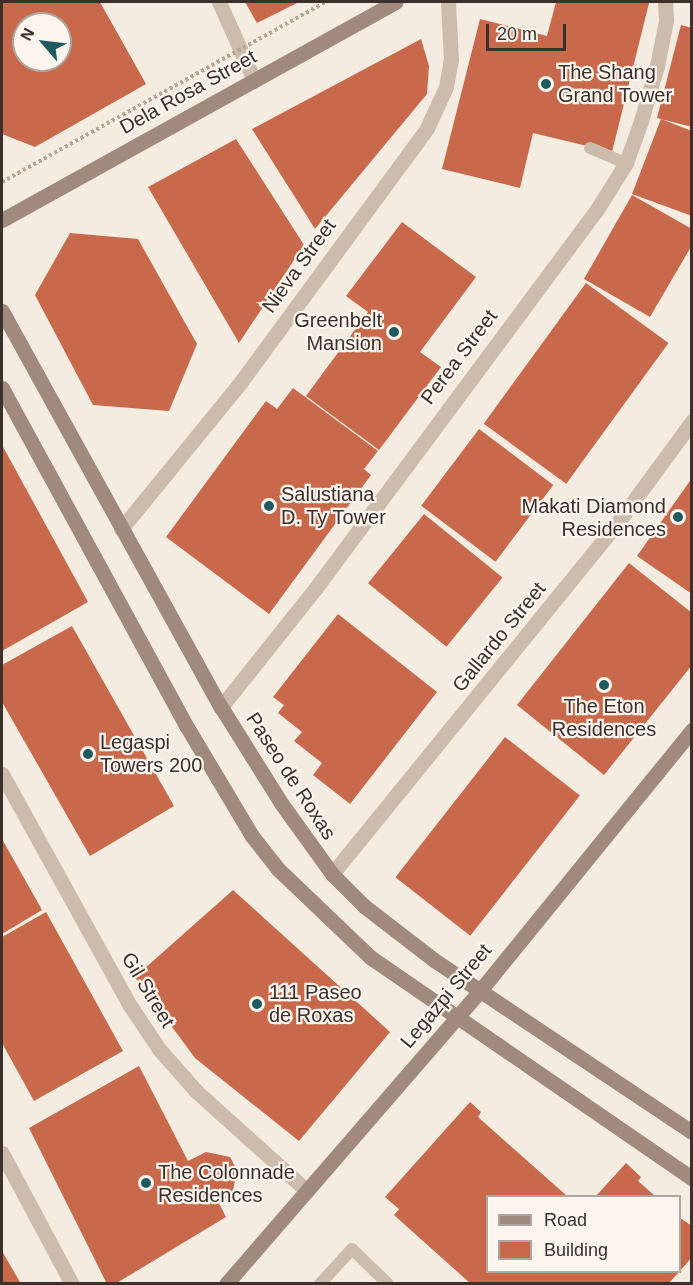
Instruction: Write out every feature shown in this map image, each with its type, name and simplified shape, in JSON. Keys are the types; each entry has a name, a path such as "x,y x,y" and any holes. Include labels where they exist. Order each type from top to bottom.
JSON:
{"main road":[{"name":"Dela Rosa Street","path":"2,220 396,2"},
{"name":"Paseo de Roxas","path":"2,311 221,707 287,812 332,874 364,906 479,992 692,1132"},
{"path":"2,387 187,727 252,836 338,929 455,1017 692,1178"},
{"name":"Legazpi Street","path":"226,1284 479,992 692,730"}],"street":[{"path":"219,2 254,80"},
{"name":"Nieva Street","path":"121,529 240,383 427,128 446,87 451,60 448,2"},
{"name":"Perea Street","path":"221,707 315,589 596,211 626,163 657,66 666,20 665,2"},
{"name":"Gallardo Street","path":"332,874 616,525 692,421"},
{"name":"Gil Street","path":"2,774 129,1004 159,1049 196,1091 306,1191"},
{"path":"2,1154 72,1284"}],"lane":[{"path":"590,148 626,163"},
{"path":"320,1284 352,1249 388,1284"}],"path":[{"path":"2,182 326,2"}],"building":[{"path":"2,2 100,2 146,84 35,147 2,134"},
{"path":"245,2 299,2 257,23"},
{"name":"The Shang Grand Tower","path":"556,2 649,3 612,152 533,133 520,188 442,169 480,19 547,36"},
{"path":"681,25 692,28 692,127 657,118"},
{"path":"421,39 429,66 427,94 315,229 252,129"},
{"path":"661,119 692,131 692,216 632,194"},
{"path":"236,139 304,245 239,343 148,187"},
{"path":"632,195 692,229 692,245 650,317 584,279"},
{"name":"Greenbelt Mansion","path":"402,222 476,277 420,352 441,367 379,450 306,396 368,312 346,296"},
{"path":"70,233 138,239 197,344 169,411 93,405 35,295"},
{"path":"586,283 669,343 566,484 484,424"},
{"name":"Salustiana D. Ty Tower","path":"293,388 378,451 364,469 371,475 269,614 166,537 266,401 277,409"},
{"path":"479,429 553,485 495,562 421,506"},
{"path":"2,445 88,602 2,651"},
{"name":"Makati Diamond Residences","path":"692,478 692,594 637,556"},
{"path":"424,514 502,578 446,647 368,583"},
{"name":"The Eton Residences","path":"629,563 692,613 692,665 604,775 517,705"},
{"path":"338,614 437,692 350,804 313,775 322,763 294,741 302,732 278,713 284,705 273,697"},
{"name":"Legaspi Towers 200","path":"72,626 174,806 90,856 2,702 2,665"},
{"path":"505,737 580,795 470,936 395,877"},
{"path":"2,839 42,910 2,934"},
{"name":"111 Paseo de Roxas","path":"233,890 390,1032 299,1141 195,1058 135,977"},
{"path":"46,912 123,1051 34,1101 2,1043 2,937"},
{"name":"The Colonnade Residences","path":"139,1066 188,1161 206,1152 230,1157 237,1170 232,1196 219,1203 226,1217 115,1284 107,1284 29,1128"},
{"path":"470,1102 481,1112 478,1117 566,1195 486,1195 486,1273 678,1273 668,1284 471,1284 394,1215 399,1209 385,1197"},
{"path":"626,1163 641,1177 638,1181 654,1195 597,1195"},
{"path":"681,1219 692,1226 692,1257 681,1270"},
{"path":"2,1251 21,1284 2,1284"}],"place":[{"name":"The Shang Grand Tower","path":"546,84"},
{"name":"Greenbelt Mansion","path":"394,332"},
{"name":"Salustiana D. Ty Tower","path":"269,506"},
{"name":"Makati Diamond Residences","path":"678,517"},
{"name":"The Eton Residences","path":"604,685"},
{"name":"Legaspi Towers 200","path":"88,754"},
{"name":"111 Paseo de Roxas","path":"257,1004"},
{"name":"The Colonnade Residences","path":"146,1183"}]}
